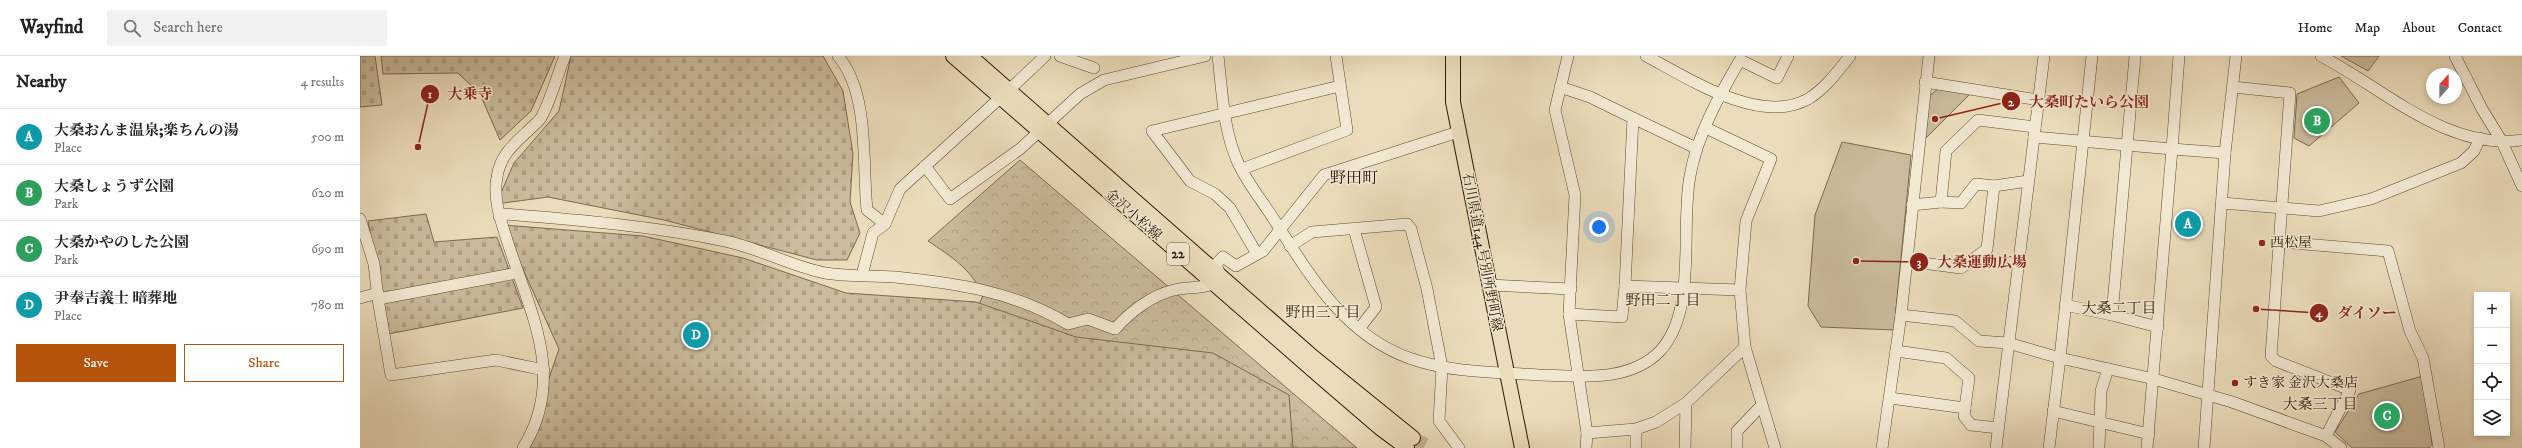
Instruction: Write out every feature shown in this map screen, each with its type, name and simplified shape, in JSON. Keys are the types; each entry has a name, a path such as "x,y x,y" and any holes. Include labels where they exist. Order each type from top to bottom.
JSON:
{"main road":[{"name":"金沢小松線","path":"953,56 1004,94"},
{"name":"金沢小松線","path":"970,56 1004,94 1042,129 1217,281 1380,428 1410,443"},
{"name":"石川県道144号別所野町線","path":"1453,56 1453,102 1458,132 1522,448"}],"street":[{"path":"523,448 533,432 538,414 544,386 544,370 540,338 499,216 496,178 505,153 542,117 565,56"},
{"path":"838,56 849,68 862,127 867,210 884,224"},
{"path":"862,275 873,233 884,224 900,189 1045,56"},
{"path":"1060,56 1094,68"},
{"path":"924,166 950,199 1042,129 1080,94 1104,80 1205,56"},
{"path":"1218,56 1229,137 1236,159 1290,246 1326,297 1359,330 1391,350 1442,367 1507,373 1592,378 1621,372 1641,365 1660,351 1671,336 1680,313 1689,178 1696,148 1720,94 1741,58 1776,78 1788,56"},
{"path":"1242,169 1347,130 1336,56"},
{"path":"1568,56 1555,110 1575,195 1570,314 1577,376 1587,433 1586,448"},
{"path":"1646,56 1720,94 1753,104 1782,106 1807,99 1829,82 1850,56"},
{"path":"1882,448 1901,315 1929,56"},
{"path":"1996,448 2044,56"},
{"path":"2049,448 2092,56"},
{"path":"2112,315 2135,56"},
{"path":"2147,448 2154,379 2179,56"},
{"path":"2204,448 2209,395 2225,153 2236,56"},
{"path":"2321,56 2438,125 2480,138 2506,141 2522,140"},
{"path":"2455,56 2482,109 2506,141 2522,186"},
{"path":"1925,82 2039,100"},
{"path":"1257,254 1230,208 1215,194 1190,181 1152,131 1225,112 1340,86"},
{"path":"1560,87 1590,97 1696,148"},
{"path":"2233,87 2290,93 2271,356 2276,361 2350,390 2326,436"},
{"path":"1570,314 1622,317 1625,286 1633,118"},
{"path":"1941,202 1946,151 1978,120 2083,142 2225,153"},
{"path":"1706,128 1771,159 1746,221 1740,290 1745,347 1761,406 1775,448"},
{"path":"499,216 505,214 644,227 726,241 805,269 964,285 1003,295 1042,310 1068,324 1088,319 1115,329 1154,297 1174,290 1217,281 1216,264 1223,257 1236,266 1264,251 1280,228 1324,175 1458,132"},
{"path":"2222,203 2319,211 2370,199 2461,163 2474,151 2480,138"},
{"path":"1912,205 1941,202 1961,203 1976,184 1994,186 2028,180"},
{"path":"1907,261 1961,268 1987,249 1994,186"},
{"path":"360,219 374,264 391,375 496,360 544,370"},
{"path":"1290,246 1312,232 1407,224 1411,229 1427,289 1442,367 1439,421 1459,448"},
{"path":"1354,228 1376,307 1359,330"},
{"path":"2279,242 2388,251 2410,331 2423,358 2438,448"},
{"path":"360,298 517,273"},
{"path":"1489,285 1571,289"},
{"path":"1625,286 1740,290"},
{"path":"2065,305 2158,327"},
{"path":"1901,315 1955,321 1979,341 2008,343 2060,358 2154,379 2209,395 2326,436 2341,448"},
{"path":"1587,433 1636,429 1656,422 1686,403 1745,347"},
{"path":"1896,351 1946,358 1969,378 1964,416 1971,425 1998,428"},
{"path":"2099,448 2101,391 2108,369"},
{"path":"1890,398 1965,408"},
{"path":"1685,448 1686,403"},
{"path":"1737,448 1737,431 1761,406"},
{"path":"2054,411 2099,420 2149,434"},
{"path":"1636,429 1636,448"}],"green space":[{"path":"360,56 375,56 382,105 360,107"},
{"path":"381,56 555,56 531,111 500,140 480,94 458,73 383,74"},
{"path":"571,56 823,56 843,91 853,154 850,202 860,233 847,260 817,260 664,220 548,197 496,204 514,163 559,111"},
{"path":"2341,56 2379,56 2368,71"},
{"path":"2339,77 2359,103 2309,146 2294,138 2297,94"},
{"path":"1939,88 1970,94 1923,141 1928,97"},
{"path":"1842,142 1911,155 1894,330 1821,327 1808,306 1815,215"},
{"path":"1020,160 1357,448 590,448 764,293 974,317 983,295 978,286 960,264 928,241"},
{"path":"426,214 434,242 497,237 523,308 388,334 368,221"},
{"path":"503,225 643,236 743,258 846,293 976,302 1076,337 1213,353 1289,395 1293,448 525,448 559,349"},
{"path":"2423,376 2432,444 2429,448 2352,448 2335,432 2359,394"}],"tunnel":[{"path":"1413,438 1430,448"}],"place":[{"name":"大桑町たいら公園","path":"1935,119"},
{"name":"大桑しょうず公園","path":"2317,121"},
{"name":"大乗寺","path":"418,147"},
{"name":"大桑おんま温泉;楽ちんの湯","path":"2188,224"},
{"name":"西松屋","path":"2262,243"},
{"name":"大桑運動広場","path":"1856,261"},
{"name":"ダイソー","path":"2256,309"},
{"name":"尹奉吉義士 暗葬地","path":"696,335"},
{"name":"すき家 金沢大桑店","path":"2235,383"},
{"name":"大桑かやのした公園","path":"2387,416"}],"district":[{"name":"野田町","path":"1354,178"},
{"name":"野田二丁目","path":"1663,300"},
{"name":"大桑二丁目","path":"2119,308"},
{"name":"野田三丁目","path":"1323,312"},
{"name":"大桑三丁目","path":"2320,404"}]}
